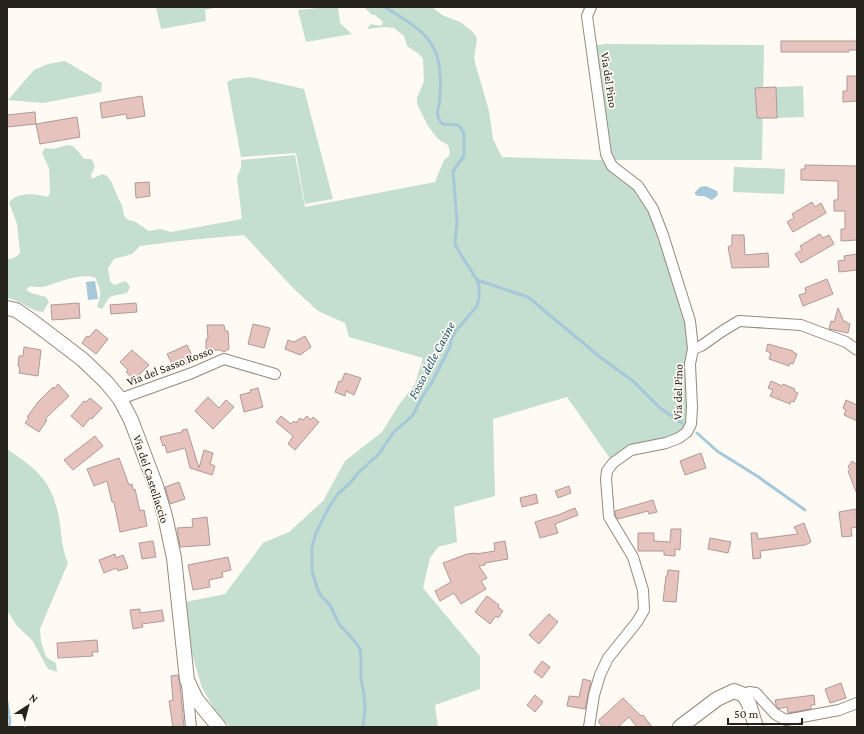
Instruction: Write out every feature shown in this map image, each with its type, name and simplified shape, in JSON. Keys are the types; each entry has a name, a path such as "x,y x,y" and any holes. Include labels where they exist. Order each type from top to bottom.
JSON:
{"street":[{"name":"Via del Pino","path":"589,727 594,695 600,675 608,658 637,622 644,610 643,590 633,557 609,517 606,479 607,471 613,463 631,450 666,443 679,438 687,432 691,424 692,407 690,364 693,349 690,321 653,209 638,186 612,166 606,154 587,16 591,7"},
{"name":"Via del Castellaccio","path":"7,308 16,310 82,359 101,377 120,399 131,420 144,452 165,516 174,558 187,680 192,704 215,726"},
{"path":"693,349 701,346 739,321 801,325 846,342 857,350"},
{"name":"Via del Sasso Rosso","path":"120,399 224,359 275,374"},
{"path":"680,727 717,698 734,691 744,695 749,704 756,727"},
{"path":"744,695 750,692 756,693 775,714 786,720 839,710 857,703"},
{"path":"191,727 192,704"}],"green space":[{"path":"156,7 219,7 205,10 206,21 161,29"},
{"path":"338,7 340,23 352,34 306,42 298,10"},
{"path":"364,7 432,7 442,15 460,22 472,31 477,38 474,59 489,111 493,139 502,157 602,160 609,169 639,192 648,209 688,327 689,420 685,429 679,433 668,438 626,448 611,460 567,397 493,419 495,496 454,507 457,542 438,547 430,558 423,588 480,656 480,689 435,705 438,727 230,727 215,710 202,688 188,640 186,602 225,594 263,543 289,532 323,501 345,461 382,432 398,406 415,384 423,358 349,337 345,323 318,311 292,287 244,235 140,246 132,254 114,259 108,268 110,281 114,285 126,281 130,287 127,293 112,296 108,299 102,309 97,307 100,293 96,278 83,276 43,287 30,286 26,290 46,297 49,302 43,312 34,310 17,301 7,298 7,259 14,258 20,253 17,224 9,202 17,196 27,194 47,197 50,194 49,168 42,153 45,148 52,149 66,145 73,147 84,159 91,159 94,163 91,174 92,179 102,174 107,176 111,181 122,205 124,216 128,220 134,221 149,231 160,229 171,232 242,219 237,177 241,168 241,160 295,155 305,207 435,182 444,160 449,156 450,152 448,145 438,139 428,126 417,104 417,98 424,81 423,59 419,54 407,46 404,36 394,28 385,27 368,29 371,24 381,26 383,22 375,15 372,15"},
{"path":"597,45 764,45 762,160 613,160 609,155 595,50"},
{"path":"65,61 102,83 101,92 43,103 8,100 34,70 48,64"},
{"path":"251,77 304,89 333,199 305,204 296,153 241,157 227,82 233,79"},
{"path":"803,86 804,117 777,118 776,87"},
{"path":"734,167 785,169 784,194 733,192"},
{"path":"7,449 32,467 45,481 54,498 59,516 65,556 68,563 40,629 41,641 46,657 56,663 57,672 48,669 32,640 17,626 7,610"}],"water":[{"path":"706,186 717,191 718,195 712,200 695,194 700,187"},
{"path":"95,281 98,299 88,300 86,282"}],"building":[{"path":"781,41 857,41 857,50 849,50 849,52 781,52"},
{"path":"847,76 857,76 857,101 843,102 843,91 847,91"},
{"path":"776,87 777,118 757,118 755,88"},
{"path":"142,96 145,116 127,119 126,114 102,118 100,103"},
{"path":"35,112 36,124 7,127 7,115"},
{"path":"77,117 80,137 40,144 36,124"},
{"path":"805,165 857,166 857,240 841,241 841,229 845,229 845,211 834,211 834,200 838,200 838,181 801,180 801,169 805,169"},
{"path":"149,182 150,196 136,198 135,183"},
{"path":"812,202 815,207 821,203 826,213 793,232 787,222 794,218 792,214"},
{"path":"820,234 823,238 829,235 834,244 801,263 795,254 802,250 800,246"},
{"path":"732,235 744,235 745,255 768,253 769,267 732,268 728,247 732,245"},
{"path":"857,254 857,270 839,272 838,261 845,260 844,256"},
{"path":"827,279 833,294 803,306 799,295 806,293 805,288"},
{"path":"79,303 80,318 52,320 51,305"},
{"path":"136,303 137,312 111,314 110,305"},
{"path":"838,308 844,322 846,321 850,324 848,333 829,329 831,321 834,322"},
{"path":"253,324 270,328 264,348 248,344"},
{"path":"207,325 224,325 225,331 228,331 229,349 224,352 220,350 206,350 206,339 208,339"},
{"path":"96,329 108,339 96,354 82,343 87,336 89,337"},
{"path":"305,336 311,347 300,355 285,349 288,340 294,342"},
{"path":"768,344 793,351 797,354 793,364 790,363 789,366 769,359 771,353 766,351"},
{"path":"187,345 194,360 185,365 184,363 174,368 167,354"},
{"path":"24,347 41,350 38,376 19,373 19,356 23,356"},
{"path":"132,350 149,365 134,380 126,372 128,370 120,362"},
{"path":"345,373 361,378 354,395 346,391 345,396 335,392 339,381 341,382"},
{"path":"771,381 782,386 783,384 795,389 794,391 798,393 794,402 791,401 790,404 770,396 773,390 768,388"},
{"path":"58,384 69,396 45,419 47,420 39,432 25,423 29,418 27,417 38,402"},
{"path":"258,388 263,407 244,412 240,395"},
{"path":"208,397 219,408 226,400 234,407 213,429 195,411"},
{"path":"90,398 102,408 92,419 90,418 83,427 71,416 84,401 86,402"},
{"path":"846,400 857,405 857,421 844,415 846,410 843,408"},
{"path":"281,416 291,424 294,421 296,423 300,418 303,420 307,416 311,420 313,417 319,422 295,450 288,444 293,436 276,422"},
{"path":"187,429 199,468 204,450 213,453 210,464 215,466 212,475 190,468 185,448 167,453 165,445 163,446 160,437 182,432 182,430"},
{"path":"95,436 103,446 73,470 64,460"},
{"path":"701,453 706,468 685,475 680,461"},
{"path":"119,458 129,485 132,484 133,490 135,489 140,511 144,510 147,526 120,532 114,502 112,502 107,481 94,486 87,469"},
{"path":"852,461 856,464 857,463 857,494 848,471 850,469 848,467"},
{"path":"179,482 185,499 170,504 165,487"},
{"path":"569,486 571,493 558,498 555,491"},
{"path":"536,494 538,503 522,507 520,498"},
{"path":"653,500 657,512 649,514 648,511 618,519 615,515 615,511"},
{"path":"575,508 578,515 555,524 558,533 540,538 535,522"},
{"path":"856,509 857,527 851,528 852,536 842,537 839,512"},
{"path":"207,517 210,545 180,547 177,528 193,527 192,519"},
{"path":"804,523 811,542 805,545 760,551 761,558 753,559 751,533 757,533 758,539 798,534 794,527"},
{"path":"671,529 681,529 680,550 675,549 675,556 664,555 664,551 638,551 638,533 654,533 654,541 670,542"},
{"path":"710,538 731,542 728,553 708,549"},
{"path":"153,541 156,557 142,559 139,543"},
{"path":"505,541 508,559 485,563 485,565 479,566 487,578 481,581 486,589 461,604 454,593 440,601 435,591 451,582 443,563 467,554 495,551 494,543"},
{"path":"115,554 116,558 123,555 128,568 118,571 117,568 104,573 99,560"},
{"path":"228,557 231,570 222,572 223,577 209,580 210,587 193,590 188,565"},
{"path":"668,570 679,571 676,602 663,601"},
{"path":"487,596 499,605 498,607 503,611 498,618 496,616 490,624 475,612"},
{"path":"140,609 140,613 162,610 164,621 142,624 143,627 133,629 130,610"},
{"path":"549,614 558,622 539,644 529,635"},
{"path":"97,640 98,652 92,652 93,656 58,658 57,643"},
{"path":"542,661 550,667 542,678 534,672"},
{"path":"178,675 184,727 173,727 169,701 173,700 171,676"},
{"path":"583,679 591,681 585,709 567,706 569,696 579,697"},
{"path":"841,683 846,698 830,703 825,689"},
{"path":"535,695 543,702 535,712 527,705"},
{"path":"814,695 815,705 811,705 811,709 788,713 787,707 779,709 775,700"},
{"path":"623,698 641,716 643,715 652,727 637,727 629,717 618,727 603,727 599,723 599,720"}],"waterway":[{"name":"Fosso delle Casine","path":"363,727 365,710 361,679 360,650 357,644 339,624 330,605 321,596 317,588 312,571 312,547 316,533 329,507 338,494 379,454 393,433 413,415 450,347 455,332 477,306 479,298 479,286 477,280 455,244 457,222 453,171 464,156 464,134 458,125 442,124 438,117 441,87 439,66 437,56 428,39 421,31 385,7"},
{"path":"477,280 528,297 600,357 633,381 660,408 682,423"},
{"path":"697,433 717,451 757,476 805,510"},
{"path":"7,702 10,721 9,727"}]}
